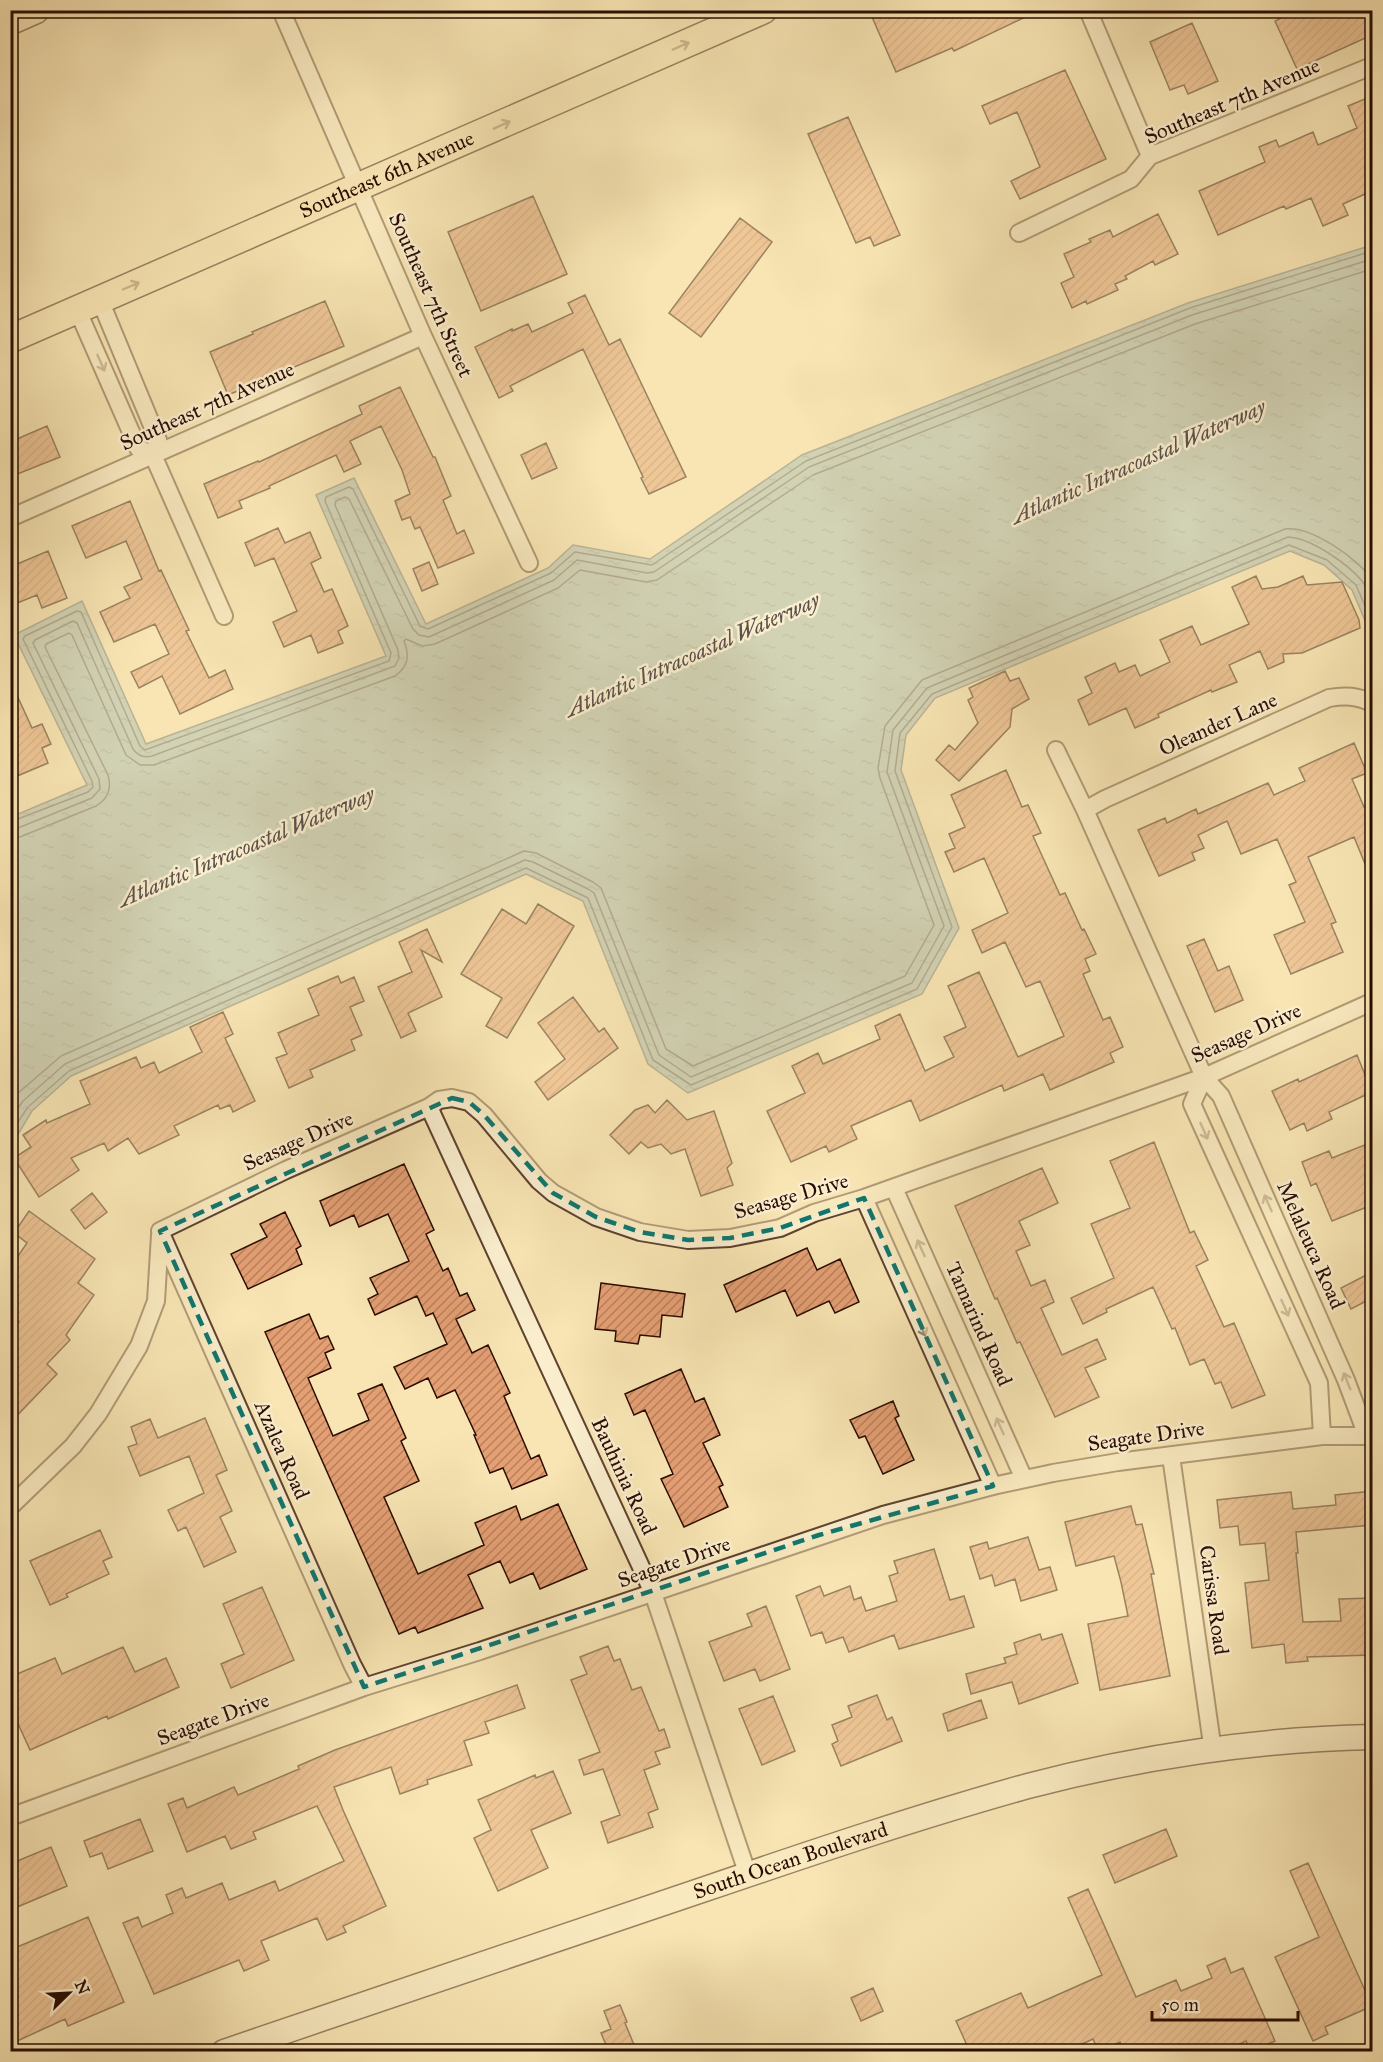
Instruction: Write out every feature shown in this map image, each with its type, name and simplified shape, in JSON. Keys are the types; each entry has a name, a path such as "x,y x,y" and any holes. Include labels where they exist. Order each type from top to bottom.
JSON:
{"main road":[{"path":"10,21 35,10"},
{"name":"Southeast 6th Avenue","path":"10,339 763,10"},
{"name":"South Ocean Boulevard","path":"224,2052 748,1875 927,1816 1030,1786 1124,1765 1213,1750 1311,1738 1372,1737"}],"street":[{"name":"Southeast 7th Street","path":"281,10 423,336 529,563"},
{"path":"1088,10 1150,156"},
{"name":"Southeast 7th Avenue","path":"1019,233 1131,179 1150,156 1372,66"},
{"path":"89,305 138,448 153,455 224,615"},
{"path":"89,305 158,440 153,455"},
{"name":"Southeast 7th Avenue","path":"10,518 423,336"},
{"name":"Oleander Lane","path":"1085,810 1329,698 1347,695 1372,704"},
{"name":"Melaleuca Road","path":"1056,750 1204,1077 1221,1096 1370,1436"},
{"name":"Seasage Drive","path":"160,1231 286,1170 429,1107 439,1100 452,1098 469,1102 484,1115 539,1181 553,1193 596,1217 640,1232 688,1240 730,1238 780,1228 814,1213 894,1188 1204,1077 1372,1002"},
{"path":"1204,1077 1192,1104 1319,1383 1322,1436"},
{"name":"Bauhinia Road","path":"429,1107 653,1593 748,1875"},
{"name":"Tamarind Road","path":"894,1188 1024,1479"},
{"path":"864,1198 993,1486"},
{"path":"10,1507 73,1446 98,1414 139,1346 156,1301 160,1231"},
{"name":"Azalea Road","path":"160,1231 364,1687"},
{"name":"Seagate Drive","path":"10,1817 364,1687 480,1651 872,1518 993,1486 1118,1462 1322,1436 1370,1436"},
{"name":"Carissa Road","path":"1171,1455 1213,1750"}],"highlighted area":[{"path":"452,1098 469,1102 484,1115 553,1193 596,1217 640,1232 688,1240 730,1238 780,1228 864,1198 993,1486 819,1535 364,1687 160,1231"}],"water":[{"name":"Atlantic Intracoastal Waterway","path":"1372,245 1372,637 1352,590 1324,565 1290,551 935,698 906,735 901,770 959,928 922,994 688,1093 648,1064 583,901 526,874 71,1076 32,1111 11,1146 11,817 87,785 14,635 82,601 146,744 386,656 316,495 354,478 426,624 548,568 573,545 650,559 802,455 1188,303"}],"building":[{"path":"869,10 1040,10 954,51 952,48 896,72"},
{"path":"1298,10 1372,10 1372,35 1297,69 1275,21"},
{"path":"1192,23 1218,81 1188,94 1184,85 1170,90 1150,42"},
{"path":"1065,70 1106,159 1020,199 1011,181 1040,167 1017,112 990,124 982,106"},
{"path":"1372,96 1372,191 1343,204 1348,215 1323,226 1311,198 1286,209 1284,206 1218,235 1199,191 1265,162 1259,147 1276,140 1279,147 1313,132 1318,145 1357,128 1348,106"},
{"path":"848,117 900,235 874,246 870,237 856,243 808,134"},
{"path":"533,196 567,274 481,311 448,232"},
{"path":"1158,214 1178,254 1155,265 1153,261 1125,276 1127,279 1115,284 1118,290 1072,308 1061,283 1074,277 1064,254 1091,242 1089,239 1110,230 1113,237"},
{"path":"740,218 772,242 701,337 669,313"},
{"path":"585,295 609,345 620,339 686,477 649,494 583,349 510,386 513,391 499,398 475,347 512,329 512,331 528,324 532,332 573,313 568,303"},
{"path":"325,301 344,346 228,395 210,352"},
{"path":"400,387 435,457 451,496 443,500 457,534 464,530 474,553 438,568 420,527 415,529 410,517 402,520 395,501 410,494 402,470 381,426 350,441 361,464 344,472 336,455 239,501 242,508 218,518 204,484 259,462 362,414 359,406"},
{"path":"47,426 60,457 10,477 10,442"},
{"path":"546,443 557,468 532,479 521,455"},
{"path":"130,501 159,571 161,570 189,630 186,631 209,678 225,670 233,689 180,714 162,676 139,688 131,672 169,654 155,624 114,642 100,612 130,598 124,587 142,579 126,541 86,558 72,526"},
{"path":"278,528 285,543 310,532 321,558 311,563 324,592 332,589 348,626 338,631 343,643 318,653 311,635 284,647 273,622 297,611 274,558 255,566 245,543"},
{"path":"48,551 67,598 42,608 37,595 10,606 10,567"},
{"path":"429,562 438,584 422,591 413,569"},
{"path":"1256,576 1262,589 1278,587 1303,576 1307,585 1342,582 1359,620 1360,628 1302,653 1283,654 1284,662 1268,669 1260,651 1229,665 1237,682 1212,692 1211,690 1158,714 1159,717 1135,728 1126,708 1089,725 1078,700 1092,693 1085,677 1115,663 1119,672 1135,665 1140,676 1170,662 1160,640 1192,626 1201,645 1249,624 1232,587"},
{"path":"1005,671 1010,681 1019,678 1029,699 1012,709 1010,727 959,781 936,760 949,745 955,750 978,723 968,700 973,697 969,688"},
{"path":"10,680 32,728 42,724 51,744 42,748 48,763 10,779"},
{"path":"1354,743 1367,773 1352,779 1364,807 1372,803 1372,881 1354,837 1308,857 1336,922 1331,924 1343,952 1291,974 1274,935 1305,922 1289,885 1296,882 1277,839 1241,854 1227,821 1198,835 1204,848 1192,853 1195,860 1159,876 1138,830 1165,818 1167,823 1196,809 1198,814 1268,783 1274,795 1305,781 1299,768"},
{"path":"1006,770 1022,807 1028,805 1041,833 1033,836 1060,895 1065,893 1096,954 1085,959 1090,971 1083,974 1103,1020 1110,1017 1123,1047 1110,1053 1114,1062 1050,1090 1043,1074 1004,1091 1002,1085 920,1121 911,1100 851,1126 857,1139 829,1152 826,1146 791,1162 767,1111 805,1093 792,1066 818,1053 823,1064 880,1039 875,1026 900,1014 925,1071 954,1057 944,1037 966,1027 948,986 979,972 1018,1057 1064,1036 1040,981 1026,987 1005,942 982,953 972,930 1008,913 984,858 954,872 945,852 955,848 949,834 965,827 951,795"},
{"path":"538,904 574,926 507,1038 486,1026 502,998 461,974 502,909 526,924"},
{"path":"427,929 442,962 421,950 442,997 408,1013 416,1031 401,1038 378,987 412,972 399,942"},
{"path":"1204,939 1218,971 1229,966 1243,1000 1215,1012 1187,946"},
{"path":"338,976 341,983 354,977 364,1001 350,1007 362,1035 351,1040 355,1050 310,1070 313,1077 289,1088 276,1058 287,1054 278,1033 319,1015 308,989"},
{"path":"573,997 599,1032 604,1028 618,1048 548,1100 535,1082 565,1059 538,1023"},
{"path":"223,1012 233,1034 225,1038 255,1101 233,1112 230,1105 220,1109 218,1105 174,1126 179,1135 139,1154 128,1138 108,1151 104,1143 71,1158 79,1170 39,1197 14,1158 31,1147 23,1135 46,1120 47,1123 90,1104 80,1081 136,1057 141,1068 154,1062 159,1073 202,1052 190,1027"},
{"path":"1357,1055 1372,1092 1329,1112 1332,1119 1307,1131 1304,1123 1290,1130 1272,1091 1298,1079 1299,1082"},
{"path":"667,1100 687,1120 714,1111 732,1163 727,1168 733,1185 701,1196 685,1149 671,1154 661,1144 648,1148 641,1142 629,1154 610,1135 635,1110 648,1105 655,1113"},
{"path":"1154,1142 1190,1233 1194,1231 1208,1260 1196,1266 1224,1327 1234,1323 1265,1395 1232,1408 1221,1382 1215,1384 1204,1359 1190,1365 1175,1328 1172,1329 1153,1287 1106,1309 1107,1312 1083,1324 1071,1298 1114,1278 1091,1224 1130,1208 1110,1161"},
{"path":"1372,1142 1372,1205 1332,1221 1316,1183 1311,1186 1302,1162 1329,1151 1332,1158"},
{"path":"404,1164 434,1230 426,1234 443,1271 448,1268 460,1296 467,1293 475,1310 456,1319 472,1353 488,1345 510,1393 504,1396 531,1459 539,1455 547,1475 512,1489 503,1468 490,1473 474,1435 476,1435 455,1390 437,1398 428,1378 405,1389 394,1367 447,1344 433,1313 426,1316 417,1296 375,1315 368,1299 378,1294 370,1278 409,1261 388,1214 359,1227 354,1215 330,1226 320,1201"},
{"path":"1042,1168 1058,1203 1019,1221 1030,1245 1016,1251 1031,1286 1045,1280 1054,1302 1041,1308 1062,1355 1097,1339 1106,1359 1085,1368 1099,1397 1055,1417 1020,1342 1017,1343 997,1298 995,1299 955,1206"},
{"path":"92,1193 107,1212 85,1229 71,1210"},
{"path":"29,1211 95,1259 78,1283 94,1295 66,1335 70,1340 47,1364 57,1374 10,1423 10,1331 19,1322 10,1314 10,1268 27,1243 14,1233"},
{"path":"285,1212 301,1246 296,1249 302,1264 248,1289 231,1254 267,1237 260,1224"},
{"path":"807,1248 817,1270 840,1259 859,1302 835,1313 829,1301 797,1316 785,1290 736,1312 724,1285"},
{"path":"1372,1272 1372,1298 1351,1309 1341,1288"},
{"path":"601,1283 685,1294 682,1317 662,1315 660,1337 640,1335 638,1344 615,1341 616,1331 595,1329"},
{"path":"309,1314 320,1339 328,1336 334,1349 325,1353 331,1368 308,1378 333,1436 369,1420 358,1394 382,1384 406,1438 401,1441 419,1481 384,1497 418,1574 484,1545 475,1523 516,1506 521,1520 558,1504 587,1569 540,1589 533,1573 510,1583 500,1561 468,1575 483,1608 418,1633 415,1627 399,1634 265,1332"},
{"path":"681,1369 695,1402 704,1398 720,1435 703,1443 723,1485 719,1487 728,1507 684,1527 661,1479 673,1474 645,1410 634,1415 625,1394"},
{"path":"893,1401 899,1416 895,1418 914,1460 883,1474 865,1436 859,1438 850,1420"},
{"path":"205,1418 227,1470 216,1475 232,1511 220,1517 236,1552 204,1567 186,1527 178,1531 168,1510 204,1493 189,1456 140,1476 128,1447 137,1444 131,1427 150,1419 158,1438"},
{"path":"1372,1491 1372,1525 1296,1532 1298,1553 1296,1553 1303,1622 1341,1621 1339,1599 1372,1598 1372,1655 1307,1657 1308,1661 1286,1663 1284,1644 1252,1648 1245,1583 1269,1580 1265,1543 1240,1545 1238,1526 1220,1528 1217,1500 1291,1492 1293,1509 1336,1505 1335,1495"},
{"path":"1131,1506 1136,1525 1142,1524 1154,1574 1151,1574 1170,1676 1100,1690 1088,1624 1128,1616 1121,1582 1114,1556 1076,1566 1065,1522"},
{"path":"100,1530 112,1557 103,1561 109,1574 66,1594 68,1597 50,1605 30,1561"},
{"path":"1028,1537 1039,1570 1050,1567 1057,1590 1021,1601 1015,1579 995,1586 992,1575 980,1579 970,1547 987,1542 989,1549"},
{"path":"934,1549 950,1600 964,1596 974,1627 899,1649 894,1635 849,1652 843,1637 826,1643 822,1632 811,1636 796,1596 820,1586 824,1596 850,1586 854,1600 861,1597 866,1611 897,1601 889,1576 898,1573 894,1561"},
{"path":"262,1587 294,1660 231,1688 221,1664 244,1654 223,1604"},
{"path":"766,1606 790,1669 760,1681 755,1669 724,1681 709,1642 752,1626 747,1614"},
{"path":"1040,1634 1042,1640 1062,1634 1078,1683 1019,1704 1012,1682 971,1694 966,1674 1006,1663 1004,1658 1017,1654 1014,1643"},
{"path":"608,1646 614,1661 620,1659 632,1690 641,1687 659,1731 664,1729 670,1747 655,1752 660,1764 644,1770 658,1809 648,1813 653,1827 608,1843 601,1822 620,1815 603,1769 584,1775 579,1760 600,1752 571,1680 587,1674 580,1657"},
{"path":"123,1647 135,1672 166,1658 179,1687 108,1719 107,1716 30,1750 10,1706 10,1677 55,1658 62,1674"},
{"path":"517,1685 525,1708 485,1722 489,1733 464,1741 472,1765 427,1780 428,1784 400,1794 391,1767 334,1787 386,1906 343,1926 346,1932 327,1940 317,1918 261,1941 269,1960 244,1971 239,1960 154,1994 123,1923 138,1917 142,1927 173,1913 166,1895 182,1888 186,1898 222,1883 229,1900 275,1881 279,1891 344,1861 317,1806 253,1832 256,1839 231,1849 225,1836 187,1852 168,1804 183,1798 187,1808 234,1787 238,1795 299,1769 298,1766 335,1750"},
{"path":"877,1695 887,1720 892,1717 902,1741 841,1766 832,1744 838,1741 832,1725 852,1717 848,1706"},
{"path":"773,1696 795,1751 762,1765 739,1709"},
{"path":"981,1700 987,1718 948,1731 943,1714"},
{"path":"553,1771 571,1813 531,1830 548,1868 498,1891 474,1838 491,1830 478,1800 535,1775 536,1778"},
{"path":"140,1819 153,1851 108,1869 102,1853 90,1857 84,1841"},
{"path":"1166,1829 1177,1856 1115,1883 1103,1855"},
{"path":"51,1847 67,1886 10,1910 10,1864"},
{"path":"1308,1863 1372,2006 1325,2027 1328,2034 1313,2041 1275,1957 1319,1937 1290,1871"},
{"path":"1088,1889 1136,1997 1176,1980 1181,1991 1212,1978 1207,1966 1225,1958 1231,1973 1243,1968 1275,2041 1251,2051 1246,2041 1222,2052 1124,2052 1120,2042 1099,2052 1093,2039 1064,2052 970,2052 956,2021 1021,1993 1028,2008 1102,1975 1068,1898"},
{"path":"88,1917 124,2002 68,2026 65,2019 15,2042 10,2033 10,1950"},
{"path":"873,1988 883,2011 861,2021 851,1998"},
{"path":"620,2005 637,2052 609,2052 601,2033 611,2029 604,2011"}]}
